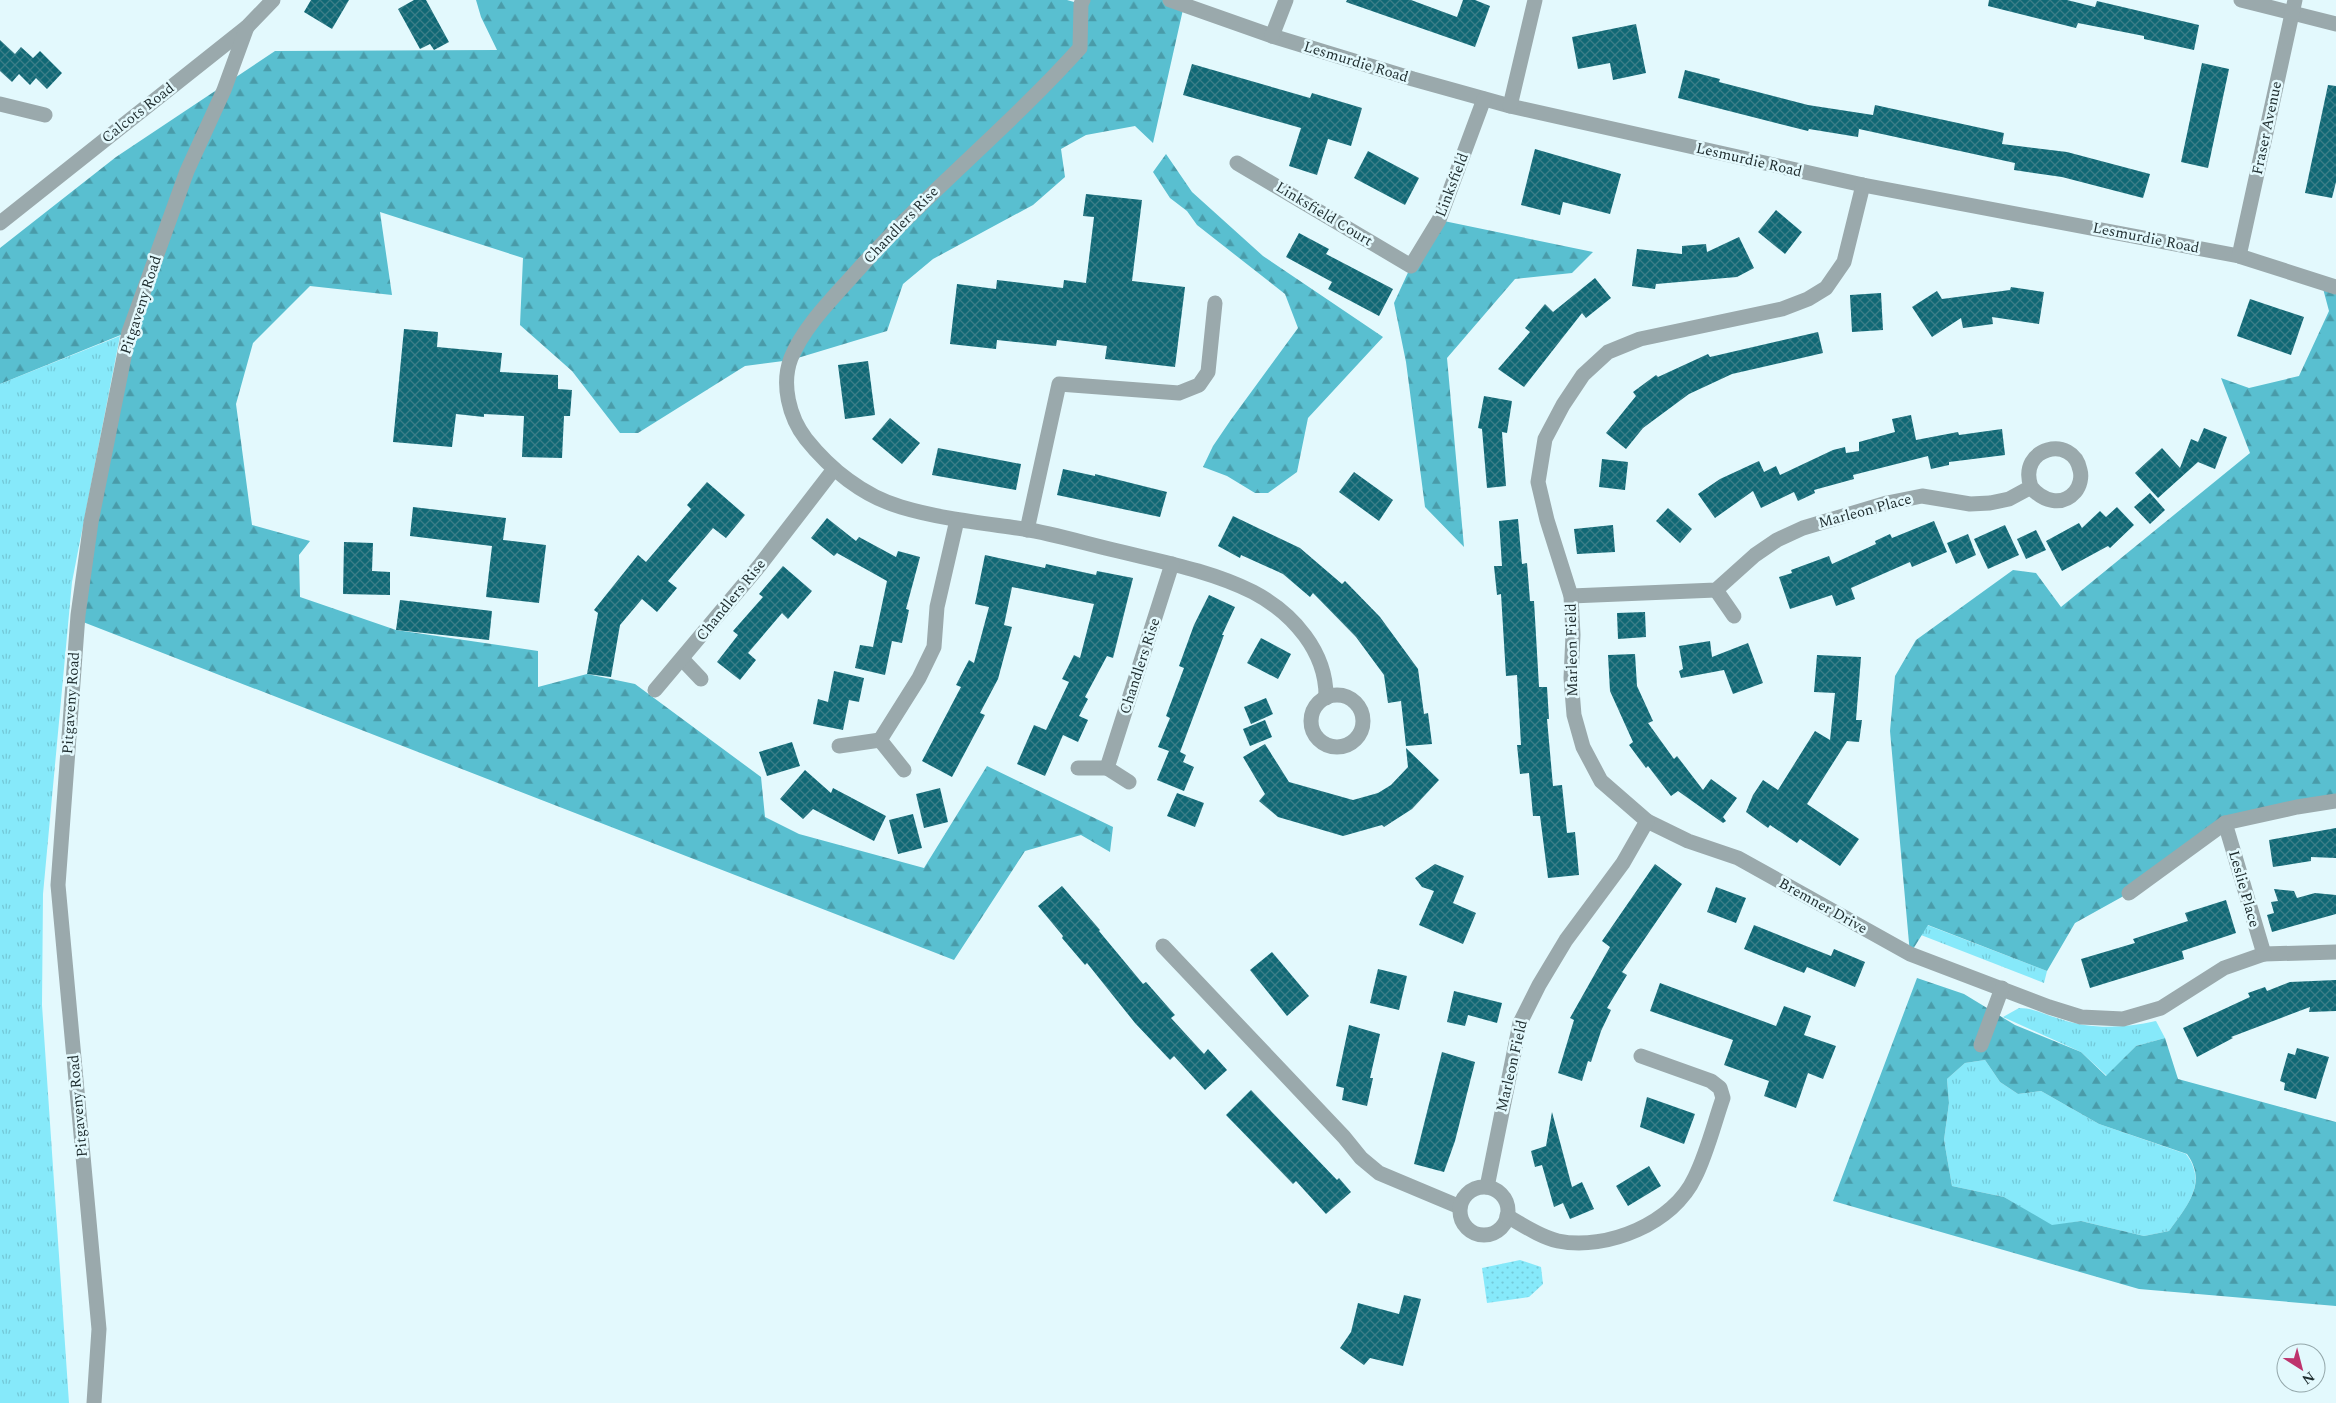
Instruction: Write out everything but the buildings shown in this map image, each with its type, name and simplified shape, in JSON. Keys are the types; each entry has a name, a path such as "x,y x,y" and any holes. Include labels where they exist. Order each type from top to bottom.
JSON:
{"street":[{"name":"Calcots Road","path":"0,223 247,27 273,0"},
{"name":"Chandlers Rise","path":"1083,0 1081,4 1080,48 1046,86 897,226 839,291 803,337 791,360 786,386 792,414 800,432 834,469 854,484 900,507 957,520 1027,530 1172,564 1255,593 1296,624 1310,640 1321,662 1326,685 1326,698"},
{"name":"Lesmurdie Road","path":"1170,0 1272,36 1510,106 1864,185 2239,256 2336,287"},
{"path":"1272,36 1286,0"},
{"path":"1510,106 1535,0"},
{"path":"2241,0 2294,6 2336,24"},
{"name":"Fraser Avenue","path":"2239,256 2294,6"},
{"name":"Pitgaveny Road","path":"94,1403 99,1329 58,885 78,615 91,522 129,332 187,172 224,90 247,27"},
{"name":"Linksfield","path":"1411,266 1439,220 1484,99"},
{"path":"0,104 45,115"},
{"name":"Linksfield Court","path":"1237,163 1411,266"},
{"name":"Marleon Field","path":"1487,1187 1520,1023 1538,985 1566,940 1623,863 1647,821 1601,781 1583,747 1574,715 1571,678 1574,635 1571,596 1547,520 1538,482 1546,439 1563,405 1578,382 1608,352 1640,339 1782,309 1808,299 1826,288 1844,262 1864,185"},
{"path":"1027,530 1059,384 1179,393 1199,385 1208,372 1215,303"},
{"name":"Chandlers Rise","path":"655,690 760,565 834,469"},
{"name":"Marleon Place","path":"1716,590 1755,555 1777,540 1803,528 1887,503 1922,496 1970,504 1990,503 2009,499 2032,487"},
{"path":"880,740 918,678 934,646 937,607 957,520"},
{"name":"Chandlers Rise","path":"1107,768 1172,564"},
{"path":"1571,596 1716,590 1734,616"},
{"path":"682,659 701,679"},
{"path":"839,746 880,740"},
{"path":"880,740 904,770"},
{"path":"1078,768 1107,768 1129,782"},
{"path":"2129,893 2225,823 2297,807 2336,801"},
{"name":"Bremner Drive","path":"1647,821 1688,841 1738,858 1910,954 2049,1007 2081,1017 2123,1019 2161,1008 2224,968 2264,954 2336,952"},
{"name":"Leslie Place","path":"2225,823 2264,954"},
{"path":"1163,946 1344,1137 1361,1158 1379,1173 1460,1207"},
{"path":"1981,1045 2002,988"},
{"path":"1507,1216 1530,1230 1559,1241 1600,1241 1625,1236 1647,1225 1681,1197 1695,1178 1723,1098 1720,1088 1711,1081 1641,1056"},
{"path":"1487,1187 1501,1194 1508,1208 1507,1216 1498,1229 1484,1234 1468,1229 1463,1223 1460,1207 1462,1200 1473,1190 1487,1187"}],"green space":[{"path":"476,0 1067,0 1081,4 1083,0 1170,0 1184,5 1153,143 1135,126 1086,135 1061,149 1065,177 1033,205 933,259 903,284 887,331 791,360 745,366 638,433 620,433 572,371 520,325 523,258 380,212 392,295 310,286 253,343 236,404 252,525 310,541 299,555 300,597 396,630 538,651 538,687 587,674 635,684 761,777 765,817 799,834 924,868 987,766 1113,827 1110,852 1081,835 1025,851 954,960 83,622 91,522 128,332 0,384 0,248 116,157 275,51 497,50 481,17"},
{"path":"1166,154 1192,192 1263,256 1383,337 1308,418 1297,472 1268,493 1255,493 1227,476 1203,467 1213,446 1230,421 1298,328 1285,294 1197,225 1187,211 1170,198 1153,172"},
{"path":"1439,220 1593,252 1572,273 1515,279 1447,358 1464,547 1425,507 1406,362 1394,303 1411,266"},
{"path":"2321,281 2336,287 2336,801 2225,823 2129,893 2075,923 2047,971 1928,925 1910,954 1890,731 1895,676 1916,640 2013,570 2036,573 2061,607 2250,453 2221,378 2249,388 2299,376 2329,311"},
{"path":"120,336 72,582 43,894 42,1005 69,1403 0,1403 0,384"},
{"path":"1927,925 2047,971 2044,983 1921,935"},
{"path":"1917,978 1964,994 2015,1025 2081,1052 2106,1076 2136,1046 2165,1038 2178,1079 2336,1122 2336,1306 2139,1289 1833,1201","holes":["1985,1060 2000,1082 2018,1094 2041,1091 2099,1124 2187,1154 2196,1175 2193,1194 2169,1231 2144,1236 2081,1221 2052,1225 2004,1197 1952,1186 1944,1140 1949,1103 1947,1079 1965,1063"]},
{"path":"2019,1008 2035,1010 2072,1023 2084,1025 2108,1027 2156,1021 2165,1038 2136,1046 2107,1076 2081,1052 2003,1017"},
{"path":"1985,1060 2000,1082 2018,1094 2041,1091 2099,1124 2186,1154 2195,1175 2195,1185 2188,1203 2169,1231 2144,1236 2081,1221 2052,1226 2004,1197 1952,1186 1944,1140 1949,1103 1947,1079 1965,1063"},
{"path":"1520,1260 1541,1267 1543,1284 1529,1297 1487,1303 1482,1268"}]}
